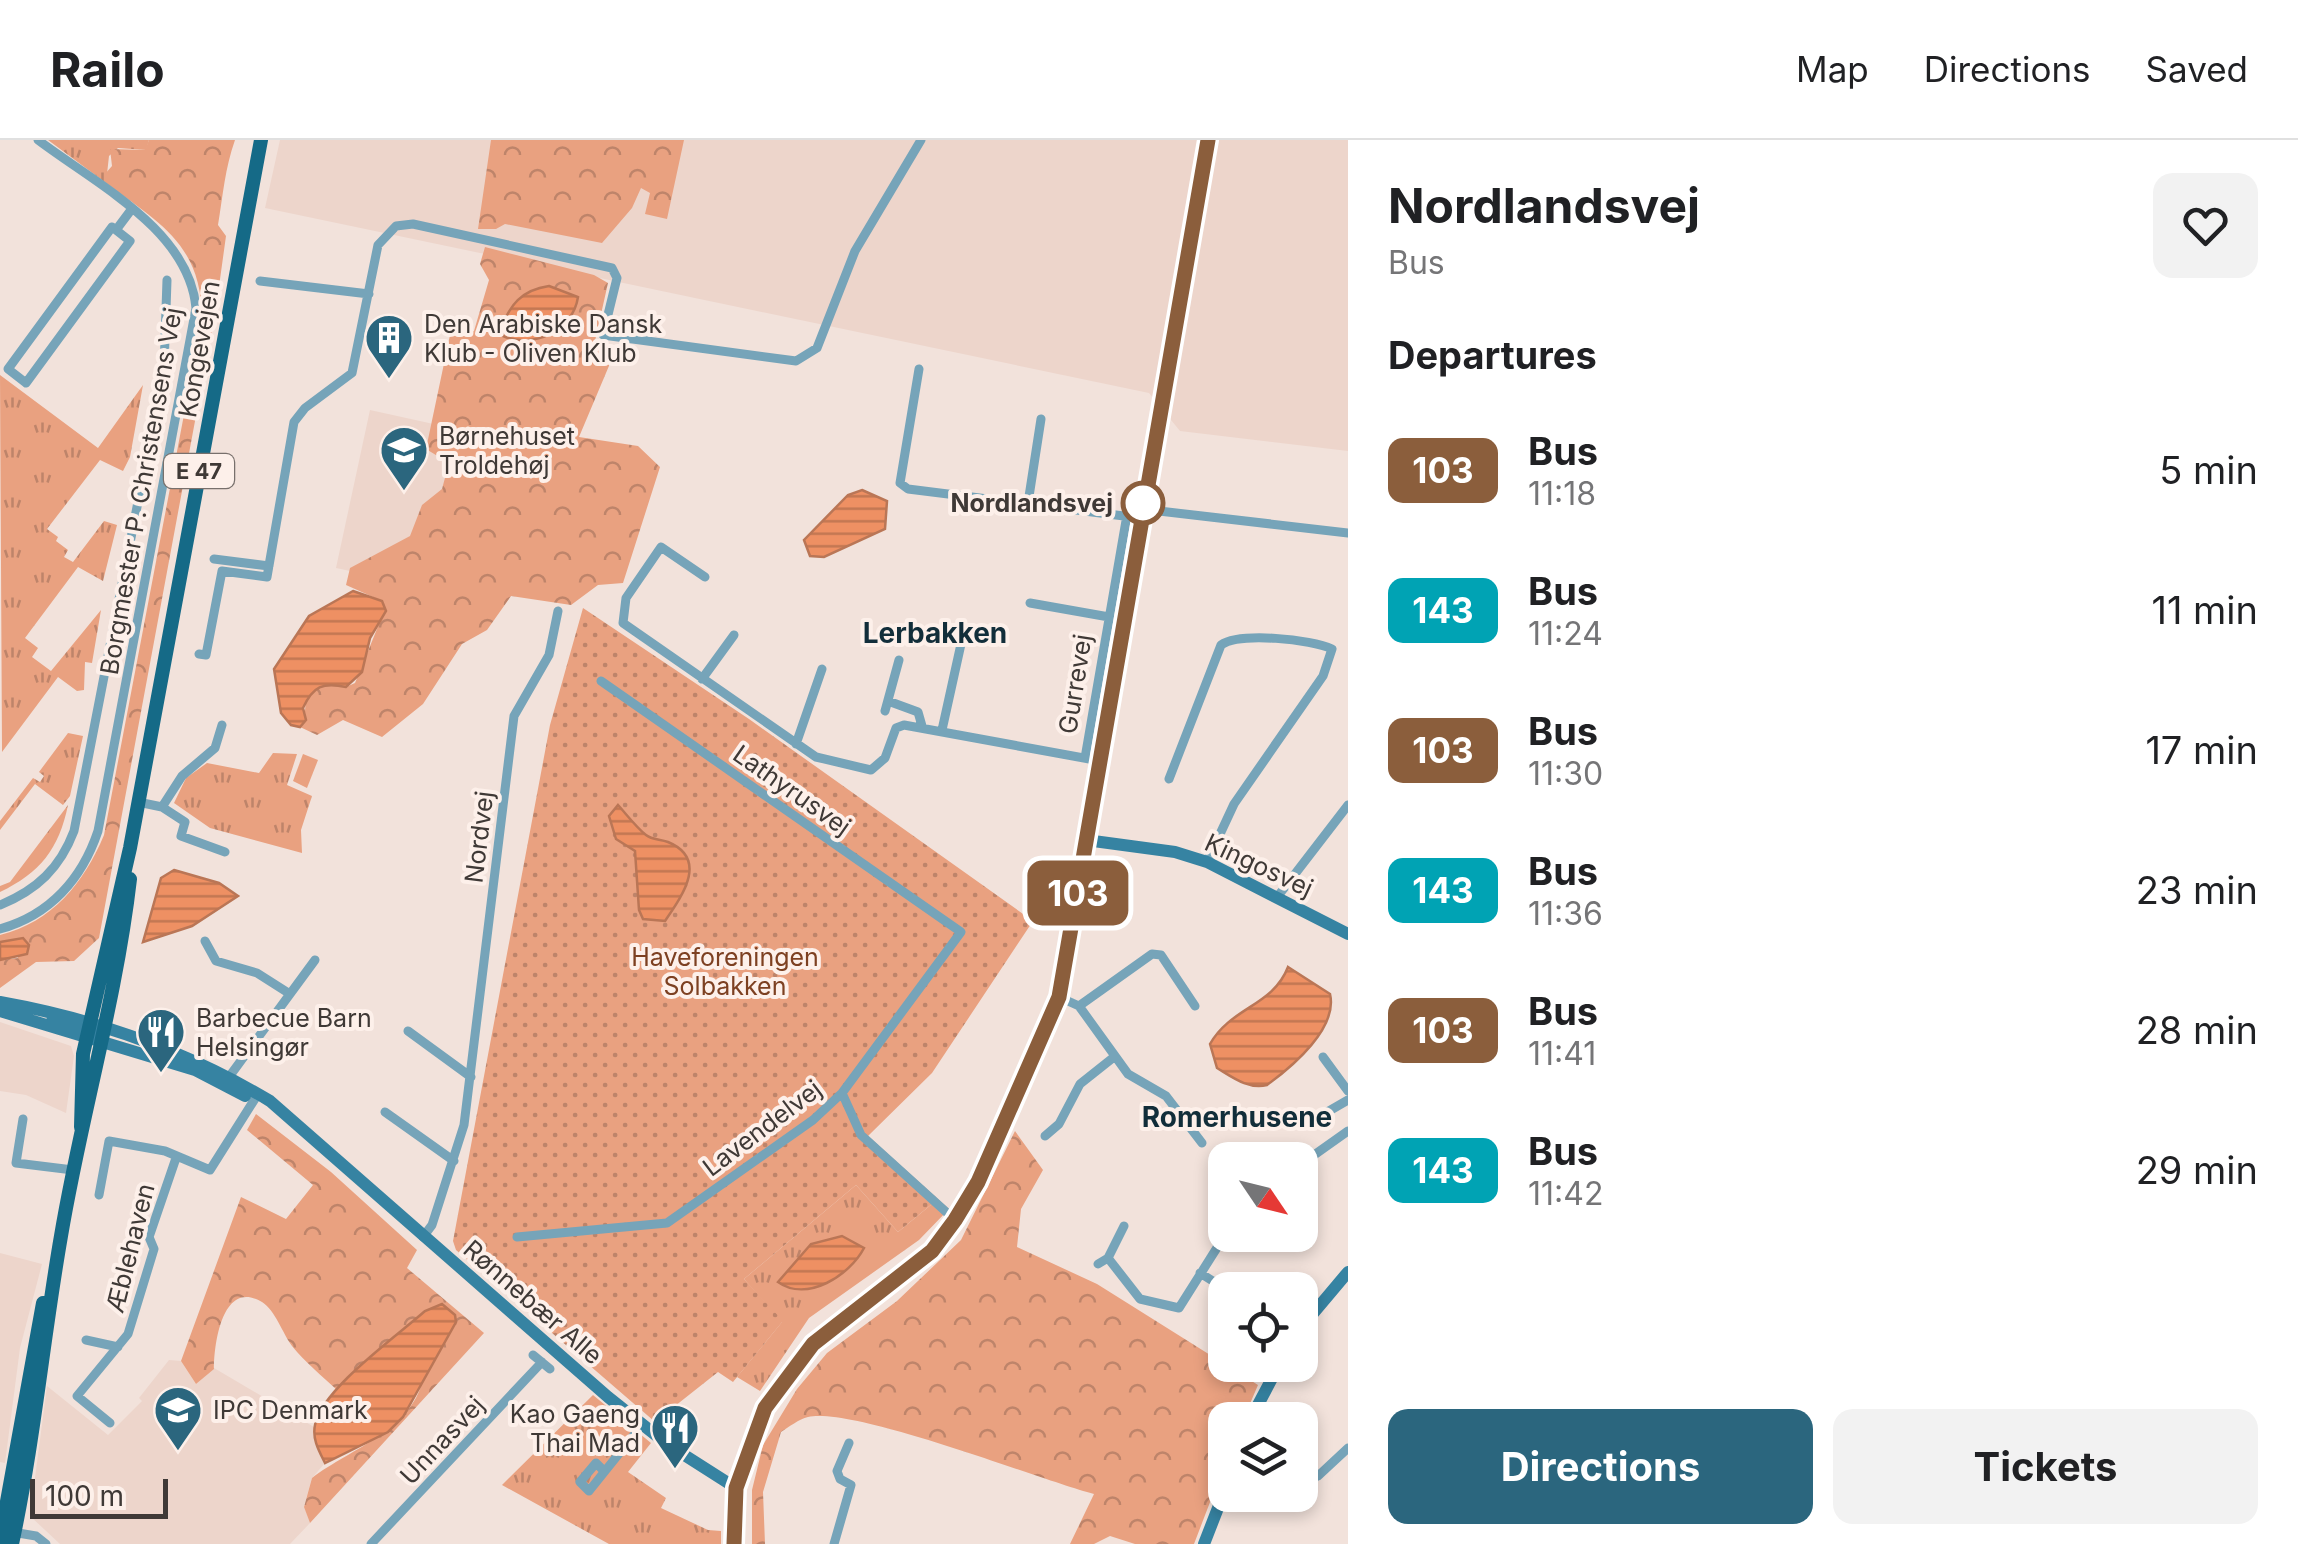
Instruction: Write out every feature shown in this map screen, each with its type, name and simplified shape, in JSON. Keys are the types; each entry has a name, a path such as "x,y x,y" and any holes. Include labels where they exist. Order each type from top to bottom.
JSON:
{"main road":[{"name":"Kongevejen","path":"6,1535 30,1358 60,1239 122,877 261,140"},
{"name":"Kongevejen","path":"80,1123 95,1036 125,926 130,848"}],"street":[{"name":"Borgmester P. Christensens Vej","path":"0,929 48,906 74,880 92,848 106,800 196,308 190,276 174,247 38,140"},
{"path":"199,654 206,655 222,571 267,578 294,422 305,408 352,373 382,238 396,226 413,224 612,268 617,278 603,335 804,359 817,348 854,251 921,140"},
{"name":"Gurrevej","path":"734,1544 736,1488 753,1433 795,1364 833,1326 932,1251 955,1220 978,1182 1059,997 1100,761 1136,514 1208,140"},
{"path":"116,230 131,210"},
{"path":"112,228 116,230 130,241 26,383 8,370 112,228"},
{"path":"0,905 33,888 54,869 74,831 83,798 164,368 167,280"},
{"path":"260,281 369,294"},
{"path":"164,368 184,374"},
{"path":"918,370 900,483 908,489 1348,533"},
{"path":"1028,502 1041,419"},
{"name":"Gurrevej","path":"1086,758 1109,617 1136,514"},
{"path":"706,577 660,546 622,610 623,622 816,757 872,770 885,758 896,728 922,726 1100,761"},
{"path":"214,559 269,566"},
{"path":"126,574 147,578"},
{"name":"Gurrevej","path":"1030,603 1109,617"},
{"name":"Nordvej","path":"423,1237 432,1224 454,1161 471,1077 514,716 549,655 558,611"},
{"path":"702,679 734,635"},
{"path":"942,730 963,635"},
{"path":"1169,779 1221,645 1237,638 1318,642 1332,649 1314,691 1234,804 1207,862"},
{"path":"899,660 886,706 918,712 922,726"},
{"path":"796,744 822,670"},
{"name":"Lathyrusvej","path":"601,681 961,932"},
{"path":"162,807 182,776 215,748 222,725"},
{"path":"83,798 106,800"},
{"path":"138,802 162,807 184,822 181,836 225,852"},
{"path":"1278,896 1348,805"},
{"name":"Kingosvej","path":"1086,840 1175,852 1207,862 1348,934"},
{"name":"Lavendelvej","path":"517,1237 667,1223 813,1120 842,1093 961,932"},
{"path":"205,941 216,961 257,973 290,994"},
{"path":"1079,1006 1152,954 1161,955 1195,1006"},
{"path":"229,1077 315,960"},
{"path":"1059,997 1079,1006 1128,1074 1166,1096 1202,1143"},
{"name":"Rønnebær Alle","path":"0,1002 196,1070 256,1098"},
{"path":"6,1012 95,1036"},
{"path":"408,1031 471,1077"},
{"name":"Rønnebær Alle","path":"95,1036 199,1063 229,1077 310,1137 642,1425 736,1488"},
{"path":"1045,1136 1059,1124 1080,1084 1114,1057"},
{"path":"1323,1057 1348,1092"},
{"path":"842,1093 860,1135 955,1220"},
{"name":"Æblehaven","path":"99,1195 109,1141 165,1150 210,1170 256,1098"},
{"path":"1302,1126 1348,1100"},
{"path":"385,1112 454,1161"},
{"path":"23,1119 16,1163 73,1170"},
{"path":"1318,1152 1348,1131"},
{"name":"Æblehaven","path":"110,1423 77,1396 128,1334 154,1250 149,1237 176,1158"},
{"path":"1098,1264 1108,1258 1124,1226"},
{"path":"1108,1258 1132,1292 1151,1304 1179,1308 1214,1252"},
{"path":"1318,1307 1348,1272"},
{"path":"1200,1273 1208,1278"},
{"name":"Æblehaven","path":"86,1340 118,1347"},
{"name":"Unnasvej","path":"371,1544 541,1362"},
{"path":"604,1470 642,1425"},
{"path":"834,1544 851,1485 840,1479 837,1471 850,1443"},
{"path":"1318,1476 1348,1448"},
{"path":"1204,1544 1216,1512"},
{"path":"6,1535 36,1536 46,1544"}],"shaded area":[{"path":"280,140 1348,140 1348,451 1180,431 1149,393 265,208"},
{"path":"549,286 578,297 575,309 560,328 527,340 503,336 500,330 518,300"},
{"name":"Børnehuset Troldehøj","path":"370,410 438,425 463,469 449,518 355,572 336,568"},
{"path":"862,490 887,501 885,529 824,557 810,556 804,540 848,495"},
{"path":"353,591 382,601 386,611 370,638 362,672 346,687 331,685 315,690 303,708 306,720 300,727 291,725 281,713 274,669 309,616"},
{"path":"618,805 646,835 668,842 687,858 688,879 665,921 643,919 639,910 635,851 616,839 609,816"},
{"path":"174,870 219,883 238,896 192,926 143,942 161,878"},
{"path":"23,938 29,945 27,954 0,960 0,942"},
{"path":"1288,967 1330,994 1327,1020 1311,1045 1278,1077 1267,1085 1247,1084 1217,1068 1210,1044 1229,1022 1272,990"},
{"path":"0,1022 71,1046 74,1056 66,1113 26,1095 0,1091"},
{"path":"842,1236 864,1248 838,1276 814,1288 789,1288 778,1282 811,1244"},
{"path":"0,1253 42,1264 20,1348 5,1463 0,1462"},
{"path":"442,1304 455,1315 456,1322 403,1417 388,1432 325,1463 314,1430 331,1396 425,1311"},
{"name":"IPC Denmark","path":"169,1360 181,1361 196,1384 214,1368 314,1427 325,1463 312,1478 304,1506 310,1523 290,1544 60,1544 30,1516 47,1386 108,1435 142,1401 139,1398"}],"green space":[{"path":"48,140 149,140 146,150 118,148 109,156 106,183"},
{"path":"149,140 235,140 218,225 226,236 216,308 99,938 74,961 36,962 0,988 0,960 18,958 14,939 0,942 0,935 35,921 64,898 87,869 104,835 202,320 195,273 175,239 106,183 104,175 112,166 110,149 145,150"},
{"path":"491,140 684,140 667,219 645,214 650,193 641,188 632,208 602,243 505,224 496,229 478,229"},
{"path":"485,247 594,275 608,283 595,341 614,354 579,437 638,446 660,467 623,583 598,585 571,605 511,596 487,630 462,644 423,704 382,737 343,720 317,735 300,727 306,720 309,697 327,683 346,687 355,683 379,624 382,601 346,585 350,568 410,536 422,505 442,489 449,463 426,449 450,335 474,331 489,280 480,264"},
{"path":"0,375 98,448 143,385 130,457 123,471 100,460 47,529 68,550 64,557 73,562 104,521 117,525 103,581 78,567 25,638 38,648 32,657 51,671 101,610 92,663 85,662 84,690 77,691 58,677 2,752"},
{"name":"Haveforeningen Solbakken","path":"583,608 749,719 1033,921 932,1073 868,1136 938,1199 898,1232 856,1185 744,1279 783,1321 733,1382 718,1372 675,1406 684,1417 669,1434 456,1250 453,1241 550,725"},
{"path":"68,733 83,736 70,796 63,805 35,784 0,830 0,821 33,778 40,782 44,776 39,772"},
{"path":"273,753 297,754 287,785 312,796 301,830 302,853 210,828 174,803 186,778 207,763 259,773"},
{"path":"303,754 318,760 307,788 293,781"},
{"path":"68,805 46,858 26,877 0,892 0,886 10,882"},
{"path":"256,1114 331,1172 417,1250 407,1268 484,1333 310,1523 304,1507 312,1478 395,1424 418,1393 425,1366 425,1311 337,1390 292,1346 267,1306 248,1297 238,1299 223,1317 214,1369 196,1384 181,1361 241,1197 286,1219 313,1185 247,1130"},
{"path":"1015,1131 1043,1170 1021,1209 1017,1247 1097,1284 1208,1354 1208,1382 1258,1385 1251,1402 1208,1402 1208,1507 1194,1544 1135,1544 1110,1536 1094,1544 1070,1544 1094,1494 905,1433 832,1417 808,1417 781,1432 763,1492 765,1544 752,1544 752,1490 763,1445 797,1389 827,1353 897,1301 961,1240"},
{"path":"856,1185 898,1232 938,1199 949,1209 919,1240 809,1318 760,1391 737,1377 782,1322 744,1279"},
{"path":"593,1395 651,1443 628,1472 666,1498 661,1508 708,1530 721,1531 721,1544 609,1544 502,1485"}],"bus line":[{"name":"103","path":"734,1544 736,1488 765,1408 813,1344 932,1251 955,1220 978,1182 1059,997 1200,168 1208,140"}],"place":[{"name":"Den Arabiske Dansk Klub - Oliven Klub","path":"389,380"},
{"name":"Børnehuset Troldehøj","path":"404,492"},
{"name":"Nordlandsvej","path":"1143,503"},
{"name":"Barbecue Barn Helsingør","path":"161,1074"},
{"name":"IPC Denmark","path":"178,1452"},
{"name":"Kao Gaeng Thai Mad","path":"675,1470"}],"district":[{"name":"Lerbakken","path":"935,633"},
{"name":"Romerhusene","path":"1237,1117"}]}
